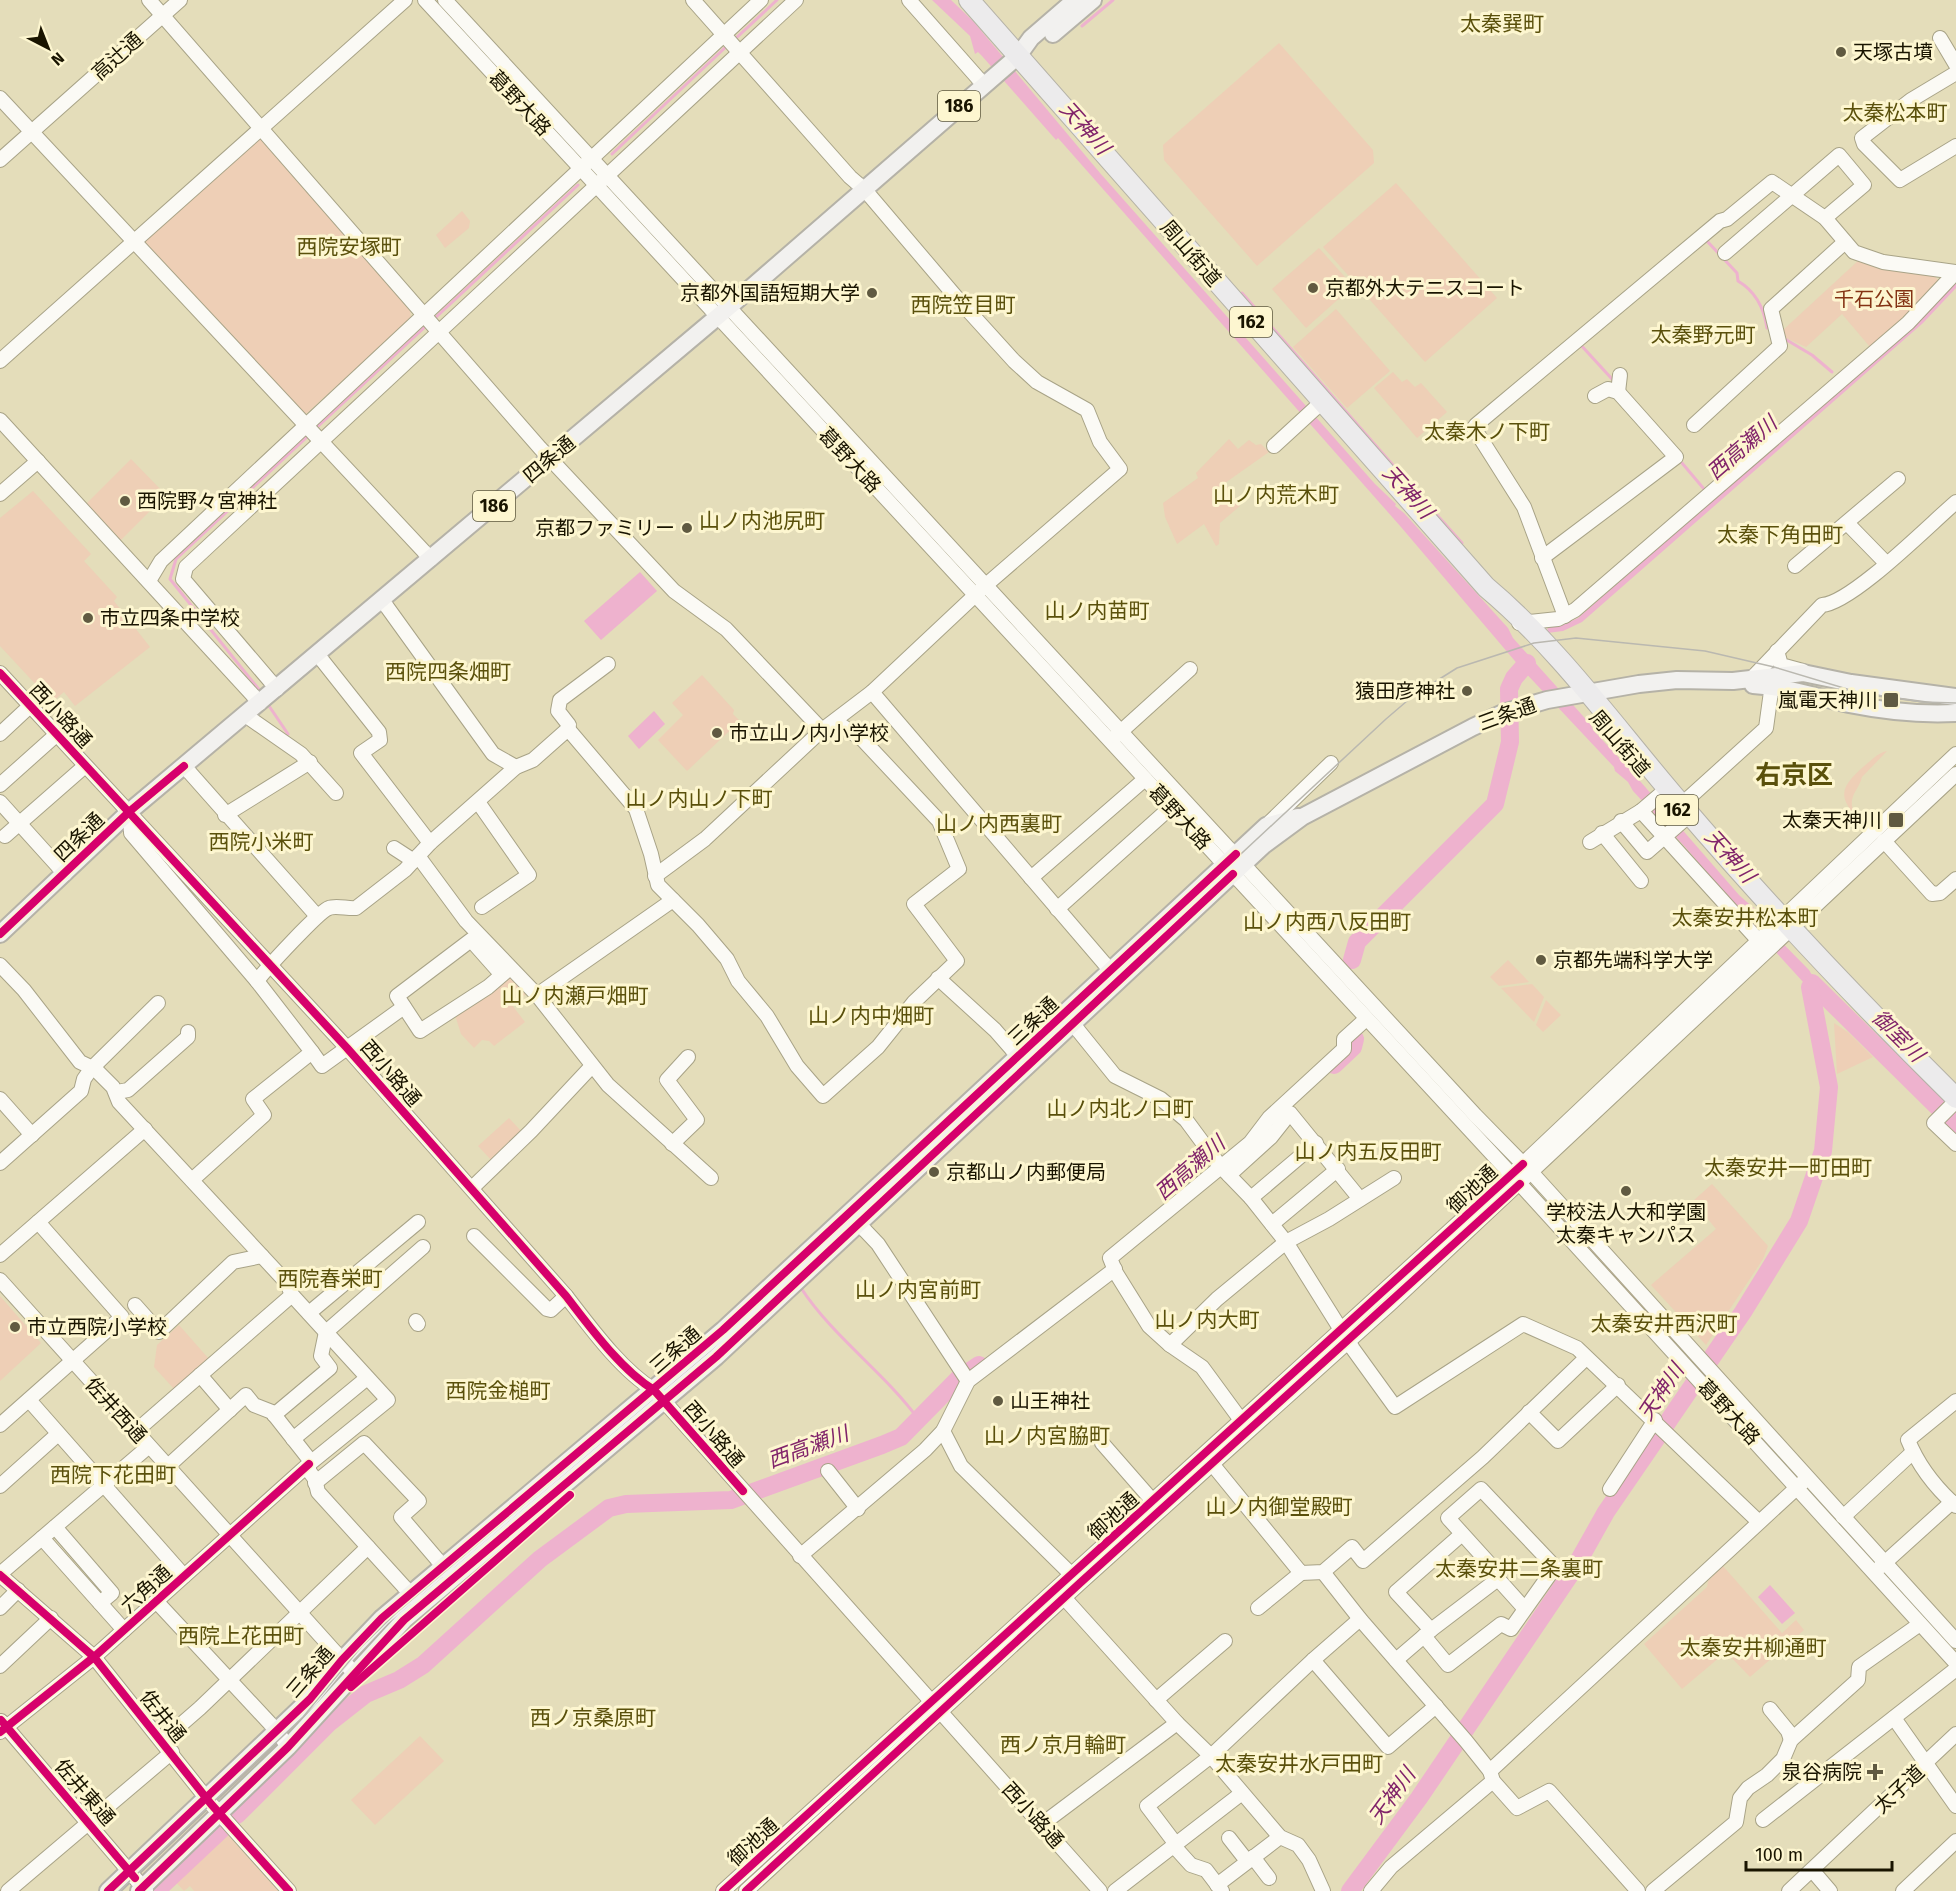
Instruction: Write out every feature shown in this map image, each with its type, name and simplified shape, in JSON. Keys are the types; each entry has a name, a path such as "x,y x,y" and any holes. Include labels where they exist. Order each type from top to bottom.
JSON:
{"highway":[{"name":"周山街道","path":"969,0 1014,59 1320,404 1486,587 1530,628 1579,695 1661,794 1683,815"},
{"name":"周山街道","path":"1579,695 1783,927 1855,1005 1954,1103"}],"main road":[{"name":"四条通","path":"0,934 130,811 723,312 1014,59 1032,37 1075,0"},
{"name":"四条通","path":"1014,59 1038,46 1094,0"},
{"name":"三条通","path":"108,1891 277,1731 309,1699 342,1660 659,1396 1235,864 1302,816 1412,757 1508,711 1547,700 1658,682 1773,681 1813,674 1851,682 1956,697"},
{"name":"三条通","path":"1733,681 1752,678 1773,681 1849,704 1925,715 1956,713"},
{"name":"三条通","path":"1235,864 1266,826 1302,816"},
{"name":"三条通","path":"659,1396 716,1357 858,1223 1023,1061 1073,1024 1115,976"},
{"name":"三条通","path":"142,1890 323,1711 416,1599"}],"street":[{"path":"149,0 438,332 551,458 674,591 726,629 822,730"},
{"name":"高辻通","path":"0,160 180,0"},
{"path":"0,361 405,0"},
{"name":"葛野大路","path":"425,0 649,242 723,312 986,585 1122,731 1366,1019 1705,1387 1803,1483 1843,1517 1956,1641"},
{"name":"葛野大路","path":"446,0 660,232 723,312 1010,634 1171,807 1235,864 1527,1168 1713,1375 1874,1572 1956,1663"},
{"path":"655,876 691,852 822,730 872,692 974,595 1120,469 1100,442 1087,410 1037,382 1014,361 865,190 850,177 693,0"},
{"path":"267,697 183,579 186,567 438,332 600,167 724,35 761,0"},
{"path":"149,581 161,561 424,316 739,53 796,0"},
{"path":"909,0 990,80"},
{"path":"1940,38 1956,65"},
{"path":"473,51 484,42"},
{"path":"1956,73 1911,100 1862,138 1864,144 1900,180 1956,146"},
{"path":"520,103 531,93"},
{"path":"0,98 431,559"},
{"path":"1725,253 1839,155 1864,185 1825,218"},
{"path":"1564,613 1524,507 1474,428 1476,425 1720,221 1727,219 1772,182 1825,218 1854,252 1883,262 1956,272"},
{"path":"649,242 660,232"},
{"path":"1694,425 1780,346 1770,309 1845,242"},
{"path":"1530,628 1530,618 1564,613 1594,594 1908,323 1956,272"},
{"path":"1618,392 1620,375"},
{"path":"1542,558 1676,457 1618,392 1608,389 1595,396"},
{"path":"1274,446 1320,404"},
{"path":"0,420 149,581 267,697"},
{"path":"0,494 38,461"},
{"path":"1795,566 1848,524 1898,479"},
{"path":"1752,678 1822,604 1837,601 1886,563 1956,502"},
{"path":"1848,524 1886,563"},
{"path":"382,600 494,754 516,767"},
{"path":"1010,634 1022,624"},
{"path":"1777,651 1781,665 1813,674"},
{"path":"1621,821 1647,852 1666,836 1766,728 1777,651"},
{"path":"318,654 379,732 380,740 361,753 430,843"},
{"path":"608,664 560,700 558,711 569,725 568,729 636,809 651,854 658,885 727,959 738,981 767,1016 797,1066 823,1096 878,1047 938,978 957,960 915,904 959,869 939,821 863,740 835,721"},
{"path":"1110,741 1190,669"},
{"name":"西小路通","path":"0,674 130,811 347,1048 472,1188 590,1327 638,1378 659,1396 1100,1891"},
{"path":"872,692 1115,976"},
{"path":"0,734 30,706"},
{"path":"245,715 263,730 296,749 336,793"},
{"path":"257,981 270,964 317,916 330,907 356,908 416,859 430,843 516,767 533,760 568,729"},
{"path":"0,785 57,735"},
{"name":"御池通","path":"1783,927 1956,754"},
{"path":"225,815 310,762"},
{"path":"1266,826 1331,763"},
{"path":"5,836 85,766"},
{"path":"184,766 225,815 317,916"},
{"name":"御池通","path":"746,1891 937,1707 1515,1180 1762,944 1884,841 1956,774"},
{"path":"1031,878 1145,779"},
{"path":"1590,842 1602,832 1643,809 1661,794"},
{"path":"0,802 64,874"},
{"path":"478,802 529,875 482,908"},
{"path":"1057,909 1171,807"},
{"path":"1643,809 1762,944"},
{"path":"130,811 131,832 257,981 322,1066 404,1007"},
{"path":"1602,832 1641,880"},
{"path":"1884,841 1932,894 1940,893 1956,879"},
{"path":"394,849 416,859 505,972"},
{"path":"537,995 673,900"},
{"path":"505,972 488,987 420,1031 397,996 471,940 505,972 537,995 591,1067 627,1105 711,1178"},
{"path":"0,966 24,990 80,1062 95,1069 117,1092 119,1102 287,1283 292,1295 367,1378 294,1439"},
{"path":"938,978 995,1030 1023,1061"},
{"path":"0,1163 81,1091 84,1079 91,1069 158,1003"},
{"path":"1225,1171 1269,1118 1344,1049 1344,1039 1366,1019"},
{"path":"1073,1024 1115,1076 1161,1099 1186,1120 1225,1171 1251,1198 1286,1242 1345,1335 1395,1407 1523,1324 1577,1348 1618,1384 1759,1522"},
{"path":"117,1092 128,1090 188,1037 188,1032"},
{"path":"192,1180 264,1115 253,1099 312,1052"},
{"path":"672,1144 697,1120 667,1080 688,1057"},
{"path":"472,1188 531,1131 591,1067"},
{"path":"0,1099 32,1135"},
{"path":"1954,1103 1934,1123 1956,1144"},
{"path":"1245,1426 1202,1367 1170,1345 1149,1326 1110,1258 1271,1137 1290,1113 1338,1169 1360,1199"},
{"path":"0,1255 145,1129"},
{"path":"1251,1198 1316,1143"},
{"path":"1272,1224 1338,1169"},
{"path":"1170,1345 1216,1299 1286,1242 1394,1178"},
{"path":"0,1425 122,1317 38,1222"},
{"path":"309,1313 418,1222"},
{"path":"858,1223 878,1244 965,1378"},
{"path":"474,1236 547,1309 551,1310 566,1296"},
{"path":"274,1415 330,1368 321,1356 326,1332 423,1247"},
{"path":"135,1305 159,1332 233,1262 262,1256"},
{"path":"800,1556 916,1459 943,1431 965,1378 1113,1265"},
{"name":"佐井西通","path":"0,1280 148,1447 354,1673"},
{"path":"135,1432 292,1295"},
{"path":"1258,1608 1301,1574 1323,1572 1352,1548 1364,1561 1484,1457 1586,1358"},
{"path":"200,1376 230,1410"},
{"name":"六角通","path":"2,1726 94,1657 309,1464 387,1401 367,1378"},
{"path":"1529,1412 1558,1441 1618,1384"},
{"path":"167,1467 246,1395 254,1405 274,1415 309,1459 309,1471 322,1497 416,1599"},
{"path":"29,1400 184,1576"},
{"path":"1874,1572 1954,1504 1912,1453 1908,1440 1956,1401"},
{"path":"1610,1489 1656,1422"},
{"path":"943,1431 961,1466 1076,1579"},
{"path":"0,1486 58,1434"},
{"path":"315,1483 364,1443 418,1501 401,1517 448,1572"},
{"path":"1102,1443 1157,1505"},
{"path":"0,1574 148,1447"},
{"path":"1843,1517 1912,1453"},
{"path":"1208,1460 1301,1574"},
{"path":"828,1471 858,1509"},
{"path":"1371,1891 1391,1867 1491,1776 1567,1697 1712,1568 1803,1483"},
{"path":"1462,1534 1396,1592 1448,1665 1501,1624 1511,1629 1555,1567 1480,1489 1448,1518 1496,1571 1498,1579 1525,1608"},
{"path":"55,1527 112,1593 100,1604"},
{"path":"42,1539 124,1630"},
{"path":"162,1741 230,1680 368,1546"},
{"path":"1323,1572 1360,1619 1466,1741 1517,1808 1549,1791 1638,1891"},
{"name":"佐井通","path":"0,1574 94,1657 207,1798 289,1891"},
{"path":"1396,1660 1427,1633 1498,1579"},
{"path":"0,1608 18,1590"},
{"path":"1061,1594 1177,1723 1211,1756 1280,1838 1298,1845 1309,1860 1323,1891"},
{"path":"156,1602 277,1731 288,1747"},
{"path":"0,1666 51,1618"},
{"path":"1280,1838 1250,1859 1219,1888 1206,1870 1191,1864 1147,1806 1211,1756 1360,1619"},
{"path":"1653,1891 1736,1822 1740,1798 1748,1788 1783,1760 1791,1740 1858,1680 1859,1667 1920,1624"},
{"path":"1156,1700 1225,1641"},
{"path":"1313,1660 1388,1748 1436,1706"},
{"path":"1763,1820 1956,1670"},
{"name":"御池通","path":"723,1891 937,1707"},
{"path":"1770,1709 1788,1731 1791,1740"},
{"path":"1894,1718 1956,1806"},
{"path":"1041,1825 1177,1723"},
{"name":"佐井東通","path":"2,1726 90,1822 130,1871 142,1890"},
{"name":"太子道","path":"1789,1891 1956,1734"},
{"path":"8,1891 172,1752"},
{"path":"1115,1891 1242,1793"},
{"path":"1229,1838 1269,1878"},
{"path":"1903,1891 1956,1841"},
{"path":"1812,1870 1830,1891"}],"green space":[{"path":"1279,43 1373,150 1374,163 1257,266 1164,160 1163,145"},
{"path":"257,139 264,140 410,310 411,318 307,413 300,413 146,244 146,237"},
{"path":"1396,183 1497,298 1425,362 1323,247"},
{"path":"462,211 470,221 469,228 445,248 436,235"},
{"name":"京都外大テニスコート","path":"1319,248 1353,286 1306,328 1272,289"},
{"name":"千石公園","path":"1860,259 1935,276 1939,282 1915,308 1870,347 1842,314 1806,347 1784,337 1782,331"},
{"path":"1336,309 1390,371 1347,408 1293,347"},
{"path":"1393,372 1402,382 1407,379 1415,387 1421,383 1447,412 1417,438 1374,388"},
{"path":"1229,439 1238,449 1249,440 1256,445 1261,444 1269,452 1225,483 1240,506 1220,523 1219,544 1216,546 1204,524 1177,544 1165,517 1163,503 1198,478 1196,473"},
{"path":"131,459 166,495 118,543 84,506"},
{"path":"33,491 91,554 84,561 117,597 114,601 150,647 75,706 64,692 52,702 0,646 0,518"},
{"path":"702,675 734,710 733,714 740,721 687,771 658,740 683,715 672,703"},
{"path":"1887,751 1862,777 1854,795 1852,806 1858,819 1847,804 1844,792 1846,786 1877,755"},
{"path":"1508,960 1529,982 1499,986 1490,977"},
{"path":"508,976 526,994 512,1005 525,1022 494,1046 489,1041 482,1040 474,1048 461,1034 454,1012"},
{"path":"1532,984 1544,997 1534,1022 1501,988"},
{"path":"1546,1000 1561,1015 1543,1032 1536,1025"},
{"path":"1834,1023 1849,1033 1873,1057 1837,1074"},
{"path":"509,1118 522,1132 493,1162 478,1146"},
{"path":"1712,1184 1768,1246 1763,1259 1706,1345 1651,1285 1716,1229 1693,1201"},
{"path":"1542,1195 1695,1363 1692,1365"},
{"path":"0,1296 41,1343 0,1381"},
{"path":"179,1325 209,1359 175,1390 154,1367 157,1345"},
{"path":"1723,1566 1782,1633 1796,1620 1804,1630 1750,1677 1726,1652 1682,1689 1644,1644 1707,1587 1708,1581"},
{"path":"420,1736 444,1761 375,1825 351,1800"},
{"path":"218,1832 225,1832 278,1891 194,1891 190,1886 184,1891 171,1877"}],"shaded area":[{"path":"932,0 951,0 973,21 1100,173 1375,484 1396,504 1395,506 1404,513 1508,628 1513,638 1593,730 1739,895 1756,910 1754,914 1809,970 1815,980 1818,980 1831,994 1832,997 1821,1005 1821,1008 1811,1011 1803,994 1807,992 1804,983 1633,791 1628,782 1615,771 1614,767 1520,667 1401,527 1058,138 1056,140 982,56 978,52 975,54 970,36"},
{"path":"1956,280 1956,288 1923,323 1582,622 1563,631 1547,633 1548,626 1562,625 1578,618 1796,427"},
{"path":"640,572 657,591 601,640 584,621"},
{"path":"654,711 665,724 639,749 628,736"},
{"path":"1770,1585 1795,1613 1782,1624 1758,1597"}],"waterway":[{"path":"734,40 777,0"},
{"path":"1082,26 1113,0"},
{"path":"612,154 729,44"},
{"path":"434,319 578,185"},
{"path":"1706,240 1737,273 1738,281 1754,295 1764,314 1767,328"},
{"path":"1242,293 1406,480"},
{"path":"315,429 427,325"},
{"path":"1785,339 1812,355 1832,372"},
{"path":"1579,343 1612,379"},
{"path":"261,692 170,579 176,559 308,436"},
{"path":"1682,463 1704,489"},
{"path":"1411,486 1462,543"},
{"name":"西高瀬川","path":"1352,960 1357,942 1495,804 1510,742 1509,689 1514,678 1527,663"},
{"path":"267,703 288,734"},
{"name":"御室川","path":"1812,983 1956,1125"},
{"name":"天神川","path":"1350,1891 1419,1798 1574,1569 1606,1512 1743,1312 1799,1221 1823,1151 1829,1087 1810,987"},
{"name":"西高瀬川","path":"1334,1065 1353,1047 1355,1039"},
{"path":"801,1288 828,1323 890,1386 919,1420"},
{"name":"西高瀬川","path":"237,1815 329,1723 366,1694 399,1680 423,1665 540,1559 609,1508 626,1504 731,1500 882,1445 901,1437 958,1379 979,1365"},
{"name":"西高瀬川","path":"156,1891 222,1829"}],"tram line":[{"path":"119,1891 303,1717 361,1647 396,1613 737,1323 1414,695 1457,668 1534,643 1576,638 1705,651 1774,667 1857,692 1922,702 1956,703"}],"cycle path":[{"path":"0,673 347,1048 566,1296 618,1360 654,1390 743,1491"},
{"path":"0,934 130,811 184,766"},
{"path":"108,1891 310,1699 342,1660 382,1618 723,1330 1236,854"},
{"path":"139,1891 288,1747 404,1620 716,1357 1233,874"},
{"path":"723,1891 1523,1164"},
{"path":"746,1891 1080,1583 1520,1184"},
{"path":"0,1732 94,1657 309,1464"},
{"path":"351,1687 570,1495"},
{"path":"0,1575 94,1657 211,1804 289,1891"},
{"path":"1,1720 135,1878"}],"place":[{"name":"天塚古墳","path":"1841,52"},
{"name":"京都外大テニスコート","path":"1313,288"},
{"name":"京都外国語短期大学","path":"872,293"},
{"name":"西院野々宮神社","path":"125,501"},
{"name":"京都ファミリー","path":"687,528"},
{"name":"市立四条中学校","path":"88,618"},
{"name":"猿田彦神社","path":"1467,691"},
{"name":"嵐電天神川","path":"1891,700"},
{"name":"市立山ノ内小学校","path":"717,733"},
{"name":"太秦天神川","path":"1896,820"},
{"name":"京都先端科学大学","path":"1541,960"},
{"name":"京都山ノ内郵便局","path":"934,1172"},
{"name":"学校法人大和学園 太秦キャンパス","path":"1626,1191"},
{"name":"市立西院小学校","path":"15,1327"},
{"name":"山王神社","path":"998,1401"},
{"name":"泉谷病院","path":"1875,1772"}],"district":[{"name":"太秦巽町","path":"1502,24"},
{"name":"太秦松本町","path":"1895,113"},
{"name":"西院安塚町","path":"349,247"},
{"name":"西院笠目町","path":"963,305"},
{"name":"太秦野元町","path":"1703,335"},
{"name":"太秦木ノ下町","path":"1487,432"},
{"name":"山ノ内荒木町","path":"1276,495"},
{"name":"山ノ内池尻町","path":"762,521"},
{"name":"太秦下角田町","path":"1780,535"},
{"name":"山ノ内苗町","path":"1097,611"},
{"name":"西院四条畑町","path":"448,672"},
{"name":"右京区","path":"1794,775"},
{"name":"山ノ内山ノ下町","path":"699,799"},
{"name":"山ノ内西裏町","path":"999,824"},
{"name":"西院小米町","path":"261,842"},
{"name":"太秦安井松本町","path":"1745,918"},
{"name":"山ノ内西八反田町","path":"1327,922"},
{"name":"山ノ内瀬戸畑町","path":"575,996"},
{"name":"山ノ内中畑町","path":"871,1016"},
{"name":"山ノ内北ノ口町","path":"1120,1109"},
{"name":"山ノ内五反田町","path":"1368,1152"},
{"name":"太秦安井一町田町","path":"1788,1168"},
{"name":"西院春栄町","path":"330,1279"},
{"name":"山ノ内宮前町","path":"918,1290"},
{"name":"山ノ内大町","path":"1207,1320"},
{"name":"太秦安井西沢町","path":"1664,1324"},
{"name":"西院金槌町","path":"498,1391"},
{"name":"山ノ内宮脇町","path":"1047,1436"},
{"name":"西院下花田町","path":"113,1475"},
{"name":"山ノ内御堂殿町","path":"1279,1507"},
{"name":"太秦安井二条裏町","path":"1519,1569"},
{"name":"西院上花田町","path":"241,1636"},
{"name":"太秦安井柳通町","path":"1753,1648"},
{"name":"西ノ京桑原町","path":"593,1718"},
{"name":"西ノ京月輪町","path":"1063,1745"},
{"name":"太秦安井水戸田町","path":"1299,1764"}]}
